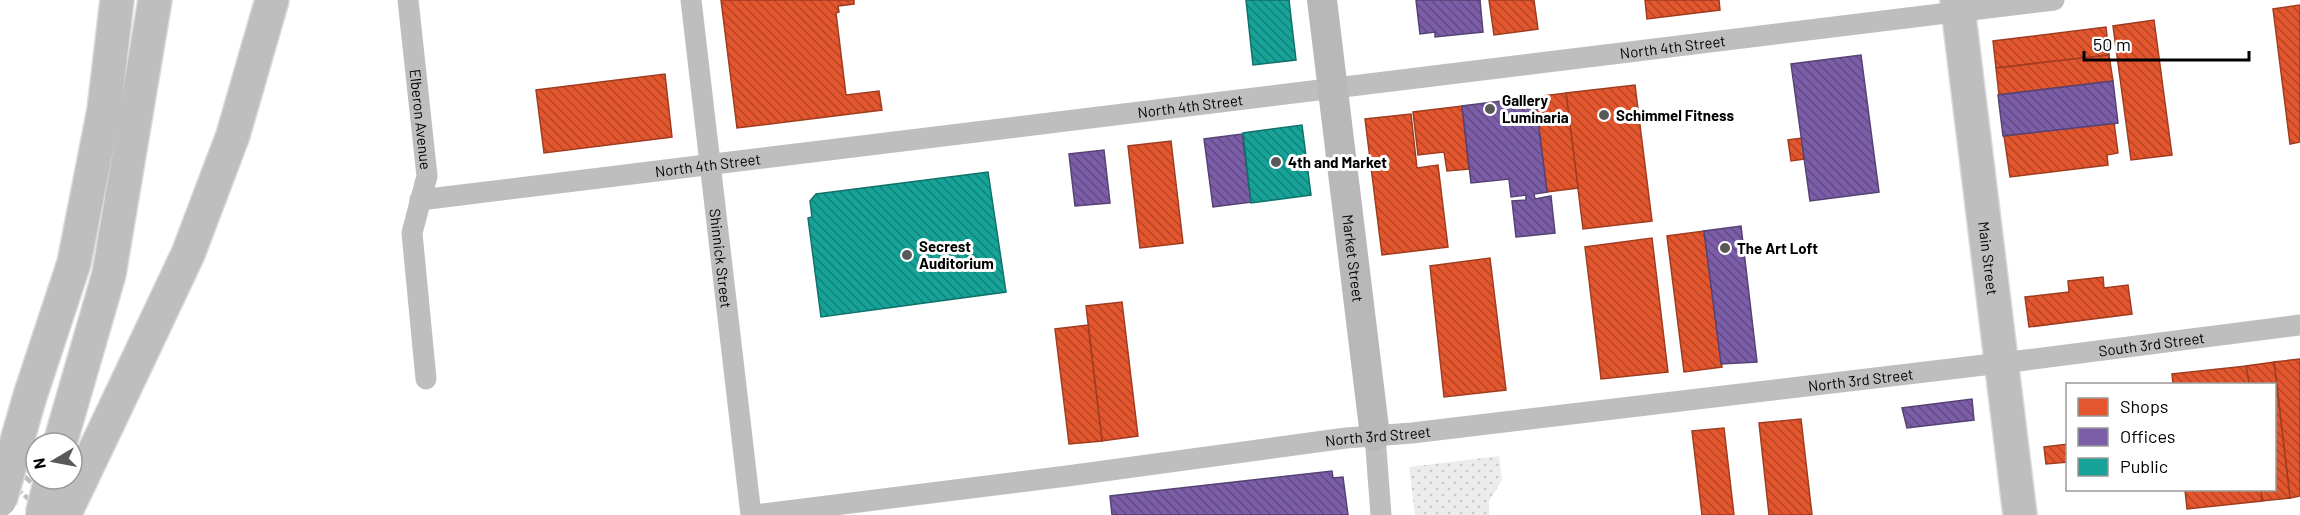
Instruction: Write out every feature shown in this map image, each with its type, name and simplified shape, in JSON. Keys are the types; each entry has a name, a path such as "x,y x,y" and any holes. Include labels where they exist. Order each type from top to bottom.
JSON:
{"main road":[{"path":"0,500 30,396 74,263 104,110 117,0"},
{"path":"63,431 109,274 155,0"},
{"path":"63,515 188,254 233,135 272,0"},
{"name":"Main Street","path":"1958,6 2020,515"},
{"path":"42,515 48,491"}],"street":[{"name":"Elberon Avenue","path":"408,0 427,176 412,233 426,379"},
{"name":"Shinnick Street","path":"691,0 753,515"},
{"name":"Market Street","path":"1322,0 1375,436 1381,515"},
{"name":"North 4th Street","path":"420,200 1332,88 1958,6 2054,0"},
{"name":"South 3rd Street","path":"2002,363 2300,325"},
{"name":"North 3rd Street","path":"753,515 1375,436 2002,363"}],"shaded area":[{"path":"1499,456 1502,480 1489,501 1489,515 1415,515 1409,467"}],"building: Shops":[{"path":"721,0 854,0 854,4 838,6 839,12 836,13 846,95 879,91 882,110 737,128"},
{"path":"1489,0 1534,0 1538,29 1494,35"},
{"path":"1645,0 1719,0 1720,10 1647,19"},
{"path":"2300,5 2300,142 2290,144 2273,9"},
{"path":"2154,20 2172,155 2131,160 2113,26"},
{"path":"2106,27 2109,55 1996,68 1993,41"},
{"path":"2109,55 2113,81 1999,95 1996,68"},
{"path":"665,74 672,137 544,153 536,90"},
{"path":"1635,85 1652,221 1583,229 1566,93"},
{"path":"1566,93 1578,188 1547,192 1535,97"},
{"path":"1462,106 1469,169 1447,171 1444,152 1418,155 1413,112"},
{"path":"1411,114 1417,168 1438,165 1448,247 1382,255 1365,119"},
{"path":"2114,122 2118,153 2107,155 2108,165 2010,177 2004,136"},
{"path":"1802,138 1804,159 1791,161 1788,140"},
{"path":"1171,141 1183,243 1140,248 1128,146"},
{"path":"1704,231 1722,367 1684,372 1667,236"},
{"path":"1652,238 1668,372 1601,379 1585,247"},
{"path":"1490,258 1506,390 1444,397 1430,266"},
{"path":"2103,277 2104,288 2128,285 2132,314 2029,327 2025,297 2069,292 2068,281"},
{"path":"1122,302 1138,436 1102,441 1086,306"},
{"path":"1088,325 1102,441 1069,444 1055,329"},
{"path":"2300,359 2300,496 2290,498 2274,362"},
{"path":"2274,362 2290,498 2262,501 2261,491 2276,491 2276,383 2249,383 2246,366"},
{"path":"2246,366 2249,383 2173,383 2172,374"},
{"path":"1801,419 1812,515 1769,515 1759,423"},
{"path":"1724,428 1734,515 1702,515 1692,431"},
{"path":"2066,444 2066,462 2046,464 2044,447"},
{"path":"2185,491 2261,491 2262,501 2187,509"}],"building: Offices":[{"path":"1416,0 1480,0 1483,32 1435,37 1435,32 1420,34"},
{"path":"1861,55 1879,192 1810,201 1791,64"},
{"path":"2113,81 2118,123 2003,136 1998,95"},
{"path":"1535,97 1547,192 1534,194 1535,199 1551,196 1555,233 1516,237 1512,201 1526,200 1526,195 1511,197 1509,179 1471,183 1462,106"},
{"path":"1242,134 1251,202 1213,207 1204,139"},
{"path":"1104,150 1110,203 1075,206 1069,154"},
{"path":"1741,226 1757,362 1721,364 1704,231"},
{"path":"1972,399 1974,420 1907,428 1902,408"},
{"path":"1332,471 1333,478 1343,477 1348,515 1112,515 1110,496"}],"building: Public":[{"path":"1246,0 1289,0 1296,60 1253,65"},
{"path":"1302,125 1311,195 1251,203 1243,133"},
{"name":"Secrest Auditorium","path":"988,172 1006,292 821,317 808,218 812,217 810,201 816,194"}],"railway":[{"path":"0,454 67,515"},
{"path":"0,473 46,515"}],"place":[{"name":"Gallery Luminaria","path":"1490,109"},
{"name":"Schimmel Fitness","path":"1604,115"},
{"name":"4th and Market","path":"1276,162"},
{"name":"The Art Loft","path":"1725,248"},
{"name":"Secrest Auditorium","path":"907,255"}]}
